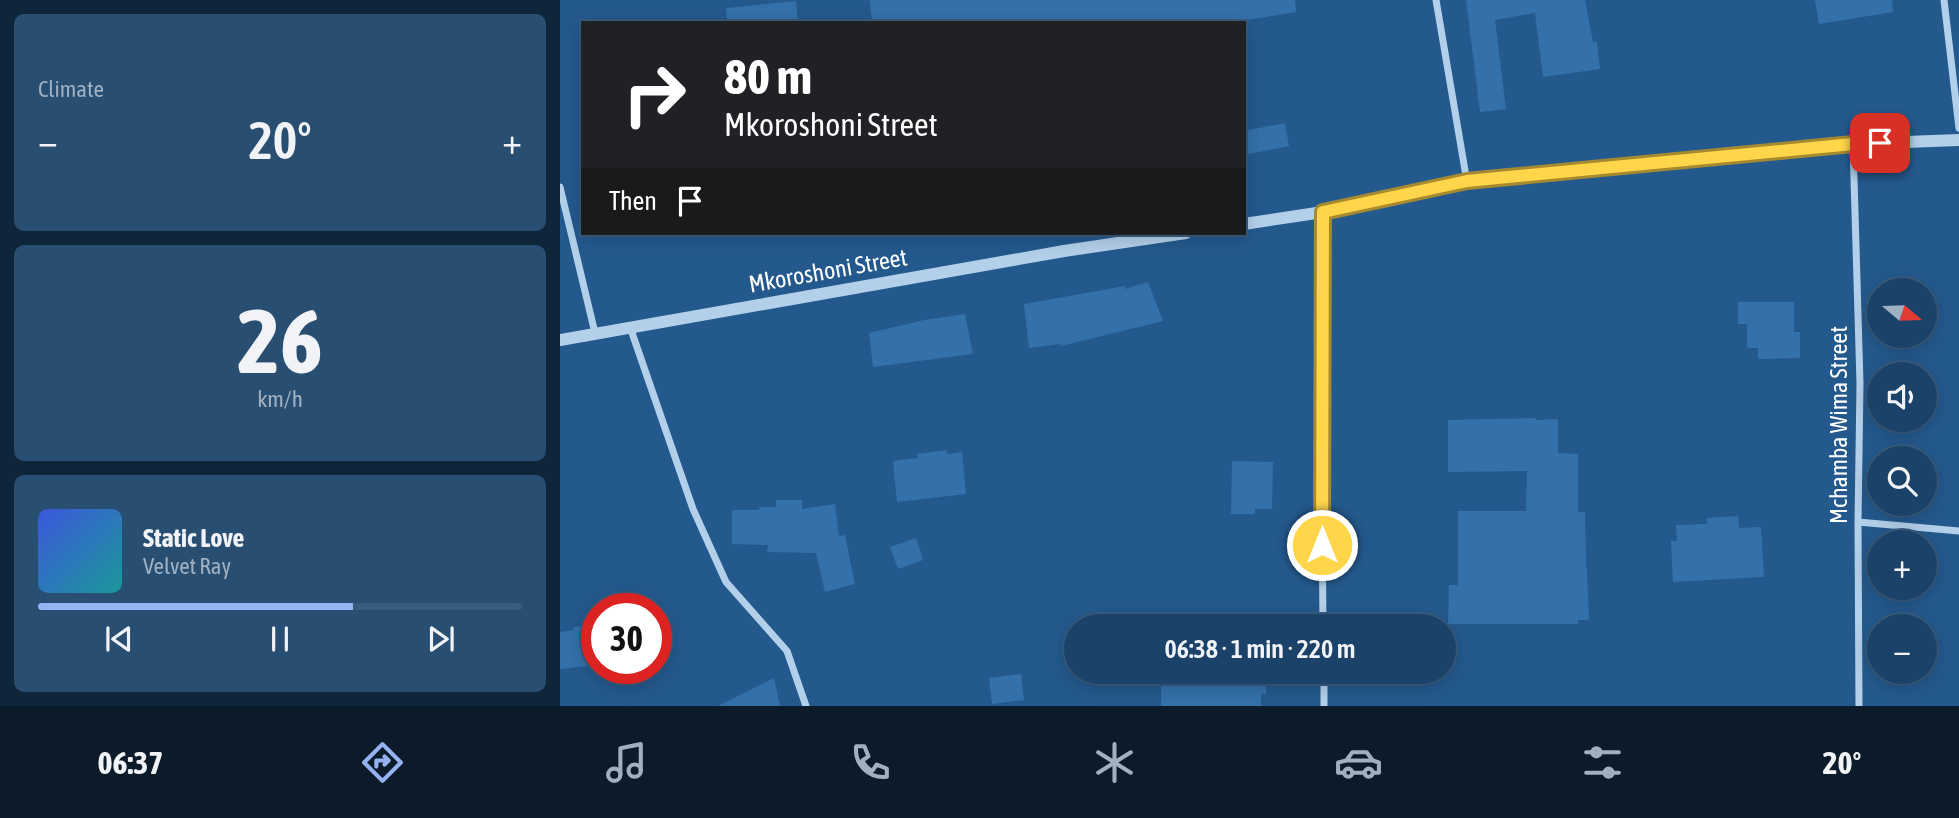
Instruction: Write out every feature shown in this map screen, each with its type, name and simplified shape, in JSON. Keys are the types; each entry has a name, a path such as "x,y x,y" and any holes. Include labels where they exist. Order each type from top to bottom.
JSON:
{"street":[{"path":"1436,0 1467,181"},
{"path":"1944,0 1959,128"},
{"path":"1246,224 1323,212 1467,181 1853,144 1959,140"},
{"name":"Mchamba Wima Street","path":"1853,144 1860,383 1858,706"},
{"path":"560,187 594,333"},
{"path":"1323,212 1323,614"},
{"name":"Mkoroshoni Street","path":"560,340 1173,235"},
{"path":"630,327 693,509 726,582 788,651 806,706"},
{"path":"1858,522 1959,531"},
{"path":"1324,684 1324,706"}],"building":[{"path":"870,0 1295,0 1296,12 1240,21 872,21"},
{"path":"1466,0 1585,0 1593,42 1597,42 1600,69 1543,77 1535,13 1495,20 1506,109 1480,112"},
{"path":"1815,0 1892,0 1893,12 1819,24"},
{"path":"796,1 798,21 727,21 726,8"},
{"path":"1285,123 1289,146 1246,155 1246,131"},
{"path":"1148,282 1163,321 1061,346 1029,348 1024,304 1125,286 1125,289"},
{"path":"1738,302 1794,302 1794,332 1800,332 1800,358 1758,359 1758,348 1747,348 1747,324 1738,324"},
{"path":"965,314 973,354 873,367 869,333"},
{"path":"1558,419 1558,453 1578,454 1578,512 1585,512 1589,620 1578,620 1578,624 1456,624 1456,614 1448,614 1449,585 1458,585 1458,511 1526,511 1527,471 1448,472 1448,420"},
{"path":"947,450 947,454 962,452 966,494 897,502 893,461"},
{"path":"1232,461 1273,462 1272,509 1255,509 1255,514 1231,514"},
{"path":"776,500 802,500 802,509 835,504 839,536 845,535 855,584 825,592 816,553 767,552 768,545 732,544 732,510 776,507"},
{"path":"1738,516 1739,528 1761,527 1764,577 1673,582 1671,541 1677,541 1676,525 1707,524 1707,518"},
{"path":"916,538 923,560 898,569 890,547"},
{"path":"581,626 581,667 560,669 560,632 574,630 573,627"},
{"path":"1021,674 1024,700 992,704 989,678"},
{"path":"774,678 780,706 718,706"},
{"path":"1161,684 1266,684 1266,694 1261,694 1261,706 1161,706"}],"route":[{"path":"1322,545 1323,212 1467,181 1880,143"}]}
